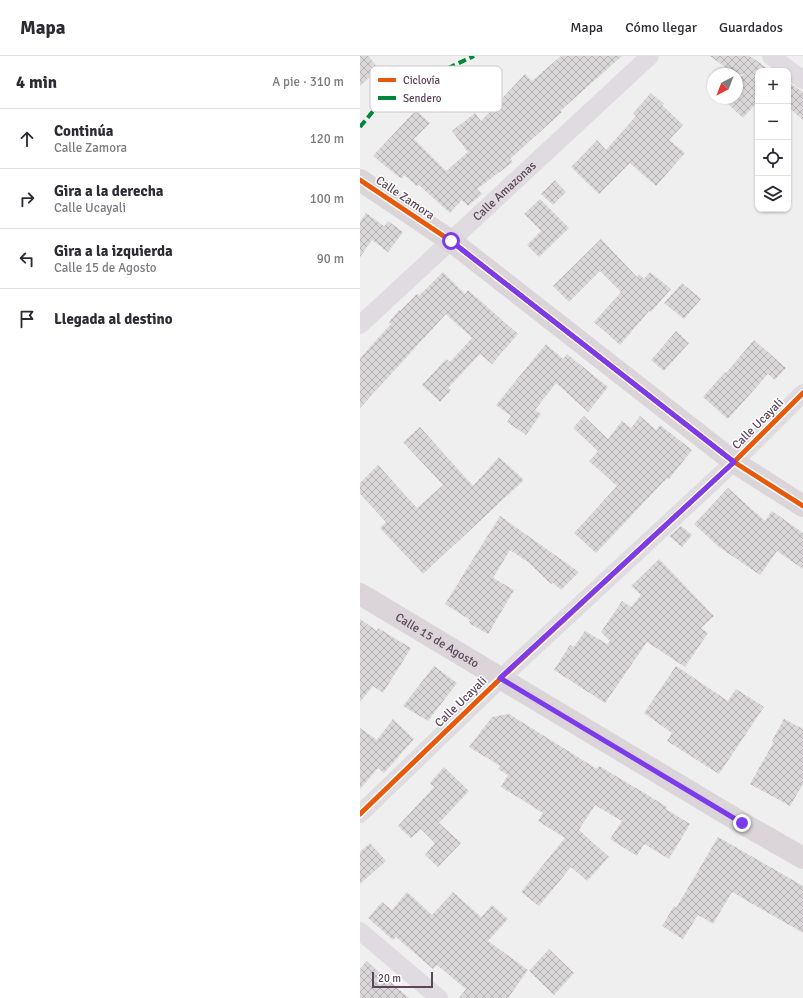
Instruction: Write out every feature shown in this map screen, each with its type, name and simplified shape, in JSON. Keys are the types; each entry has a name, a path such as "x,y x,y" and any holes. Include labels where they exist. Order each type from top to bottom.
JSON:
{"street":[{"name":"Calle Amazonas","path":"360,325 650,56"},
{"path":"771,56 803,80"},
{"name":"Calle Zamora","path":"360,180 451,241 734,462 803,506"},
{"name":"Calle Ucayali","path":"360,814 500,678 734,462 803,393"},
{"name":"Calle 15 de Agosto","path":"360,594 803,858"},
{"path":"360,931 440,998"}],"building":[{"path":"360,56 368,56 376,66 370,66 370,77 360,86"},
{"path":"561,56 622,56 560,111 562,112 510,159 513,162 477,189 482,194 468,206 462,200 450,213 419,185 417,186 404,175 400,178 373,156 414,112 418,112 430,123 414,139 446,171 468,152 452,131 475,113 481,121 489,112 502,112 502,99 525,74 532,81"},
{"path":"710,56 750,56 767,68 755,68 755,104 743,118 728,104 743,104 743,68 727,68"},
{"path":"791,84 803,92 803,120 791,110"},
{"path":"651,93 664,104 662,105 683,125 669,140 685,153 656,186 630,163 599,194 571,167 597,140 606,150 636,116 633,113"},
{"path":"555,180 566,192 553,205 541,194"},
{"path":"540,199 569,228 539,257 527,245 541,231 524,214"},
{"path":"366,213 384,226 388,221 403,232 388,252 372,240 360,257 360,222"},
{"path":"601,239 637,277 639,274 644,279 650,272 671,289 651,312 649,311 620,345 594,322 621,292 600,271 569,302 553,286"},
{"path":"443,272 465,294 468,290 518,334 492,364 480,354 448,388 451,390 440,402 422,385 446,359 450,362 472,338 446,314 360,408 360,358 391,324 389,322 399,310 400,311 417,294 419,296"},
{"path":"682,283 701,299 684,319 664,303"},
{"path":"676,331 689,343 664,371 651,360"},
{"path":"754,340 786,368 775,380 768,374 728,419 703,397"},
{"path":"546,344 563,359 567,354 608,387 588,412 556,383 535,410 541,414 526,435 507,422 511,416 496,405"},
{"path":"584,416 608,439 622,421 631,428 640,416 656,430 660,425 692,450 669,479 667,478 596,553 574,533 617,486 589,461 598,451 573,428"},
{"path":"420,427 473,486 499,457 524,480 423,574 380,528 386,522 360,494 360,483 378,465 417,508 443,485 403,442"},
{"path":"728,488 765,521 772,511 803,533 803,569 777,551 760,575 719,547 694,524"},
{"path":"500,516 579,572 561,590 553,583 551,584 528,562 510,550 493,578 514,590 488,634 469,623 470,620 445,604"},
{"path":"681,526 692,535 682,547 669,536"},
{"path":"659,559 714,616 701,628 708,633 685,667 647,642 605,703 554,670 570,645 574,647 585,631 607,644 610,641 601,632 622,601 631,607 641,595 631,586"},
{"path":"360,619 377,631 378,628 411,648 383,693 373,686 360,702"},
{"path":"434,666 457,683 428,721 403,706"},
{"path":"676,666 728,701 736,689 764,707 719,774 667,741 672,733 644,713"},
{"path":"509,714 597,769 599,766 641,791 667,807 666,809 690,824 669,859 644,844 637,856 610,839 622,821 595,805 579,830 609,857 587,881 571,867 539,906 521,892 565,838 538,821 543,813 501,787 508,775 498,769 500,766 469,747 492,717"},
{"path":"393,719 414,739 384,773 378,768 360,789 360,728 377,740"},
{"path":"784,719 803,729 803,784 790,806 750,784 774,742 772,741"},
{"path":"444,767 469,791 439,823 461,843 438,867 425,855 435,843 421,829 411,838 398,826 434,787 430,783"},
{"path":"718,837 803,886 803,933 732,892 713,924 698,915 683,939 662,926 674,906 676,908"},
{"path":"370,843 386,861 360,884 360,852"},
{"path":"407,892 432,915 453,892 481,917 492,905 508,919 488,941 528,970 508,998 459,998 466,989 437,965 433,969 396,937 393,940 368,918 382,902 392,910"},
{"path":"549,949 574,973 554,995 529,971"},
{"path":"367,961 409,998 360,998 360,969"}],"marked path":[{"path":"453,66 474,56"},
{"path":"360,127 372,112"}],"cycle path":[{"path":"360,180 451,241 734,462 803,506"},
{"path":"360,814 501,678 734,462 803,393"}],"route":[{"path":"451,241 734,462 500,678 742,823"}]}
